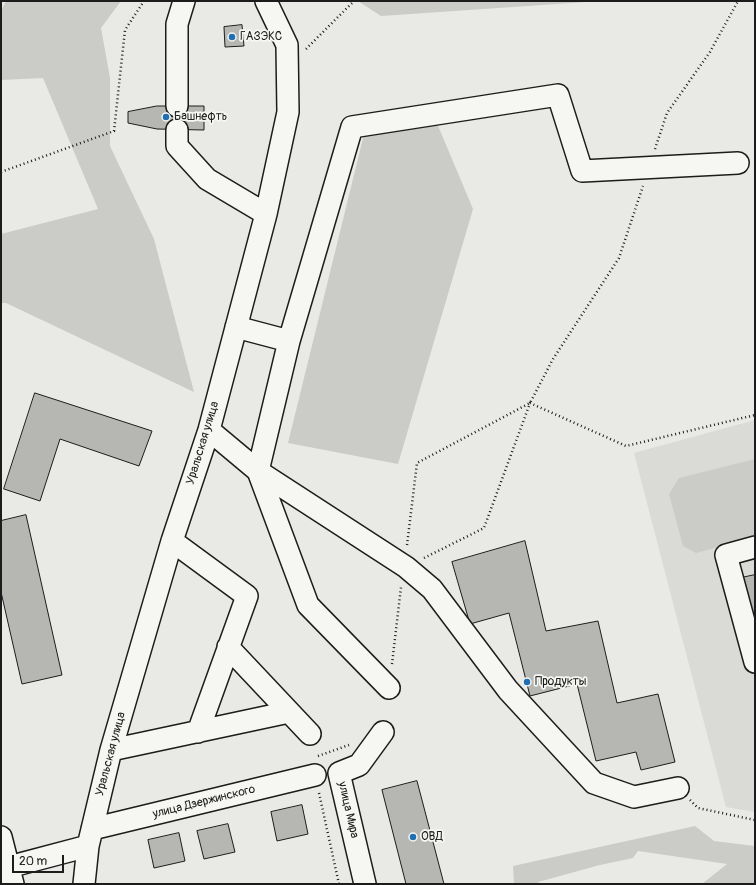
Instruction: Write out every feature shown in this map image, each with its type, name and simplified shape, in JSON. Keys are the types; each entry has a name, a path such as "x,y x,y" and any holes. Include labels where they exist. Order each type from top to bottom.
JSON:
{"street":[{"path":"177,106 177,24 184,1"},
{"name":"Уральская улица","path":"84,884 90,838 111,750 172,541 209,430 266,214 288,112 287,45 266,1"},
{"path":"390,678 308,605 258,471 289,341 352,127 558,95 582,171 738,163"},
{"path":"177,130 177,146 207,179 266,214"},
{"path":"236,327 289,341"},
{"path":"209,430 258,471 405,566 432,589 508,690 594,783 634,797 678,788"},
{"path":"172,541 247,596 198,732"},
{"path":"755,547 726,555 755,662"},
{"path":"228,647 310,734"},
{"path":"111,750 289,712"},
{"name":"улица Мира","path":"365,884 339,773 359,766 383,732"},
{"name":"улица Дзержинского","path":"8,873 90,838 314,775"},
{"path":"1,837 8,873"}],"path":[{"path":"1,172 114,131 125,30 144,1"},
{"path":"287,68 354,1"},
{"path":"405,566 484,528 530,403 553,360 619,258 667,113 710,52 738,1"},
{"path":"530,403 626,446 755,415"},
{"path":"390,678 405,566 416,463 530,403"},
{"path":"390,678 405,566"},
{"path":"678,788 698,808 755,820"}],"shaded area":[{"path":"6,1 121,1 101,28 110,78 110,146 154,239 194,392 6,303 1,303 1,234 98,209 43,78 1,80 1,11"},
{"path":"358,1 601,1 381,16"},
{"path":"436,121 473,209 398,464 288,443 367,122"},
{"path":"755,420 755,812 726,807 634,453"},
{"path":"755,459 755,537 696,553 683,546 669,494 679,478"},
{"path":"695,826 714,841 755,846 755,884 702,884 727,864 638,851 633,858 600,865 538,882 539,884 514,884 513,866"}],"building":[{"path":"242,25 244,46 225,47 224,27"},
{"path":"157,106 204,106 204,130 157,129 128,123 128,112"},
{"path":"35,393 152,431 139,466 60,439 40,501 4,489"},
{"path":"26,515 62,675 22,684 1,592 1,521"},
{"path":"525,541 546,631 598,621 617,703 658,694 675,762 641,770 636,752 596,761 577,684 530,696 509,613 470,624 452,562"},
{"path":"755,575 755,636 741,578"},
{"name":"ОВД","path":"417,781 444,884 406,884 382,790"},
{"path":"302,805 308,834 277,841 271,812"},
{"path":"228,824 235,852 204,859 197,831"},
{"path":"179,833 185,861 154,868 148,840"}],"place":[{"name":"ГАЗЭКС","path":"232,37"},
{"name":"Башнефть","path":"166,117"},
{"name":"Продукты","path":"527,682"},
{"name":"ОВД","path":"413,837"}]}
